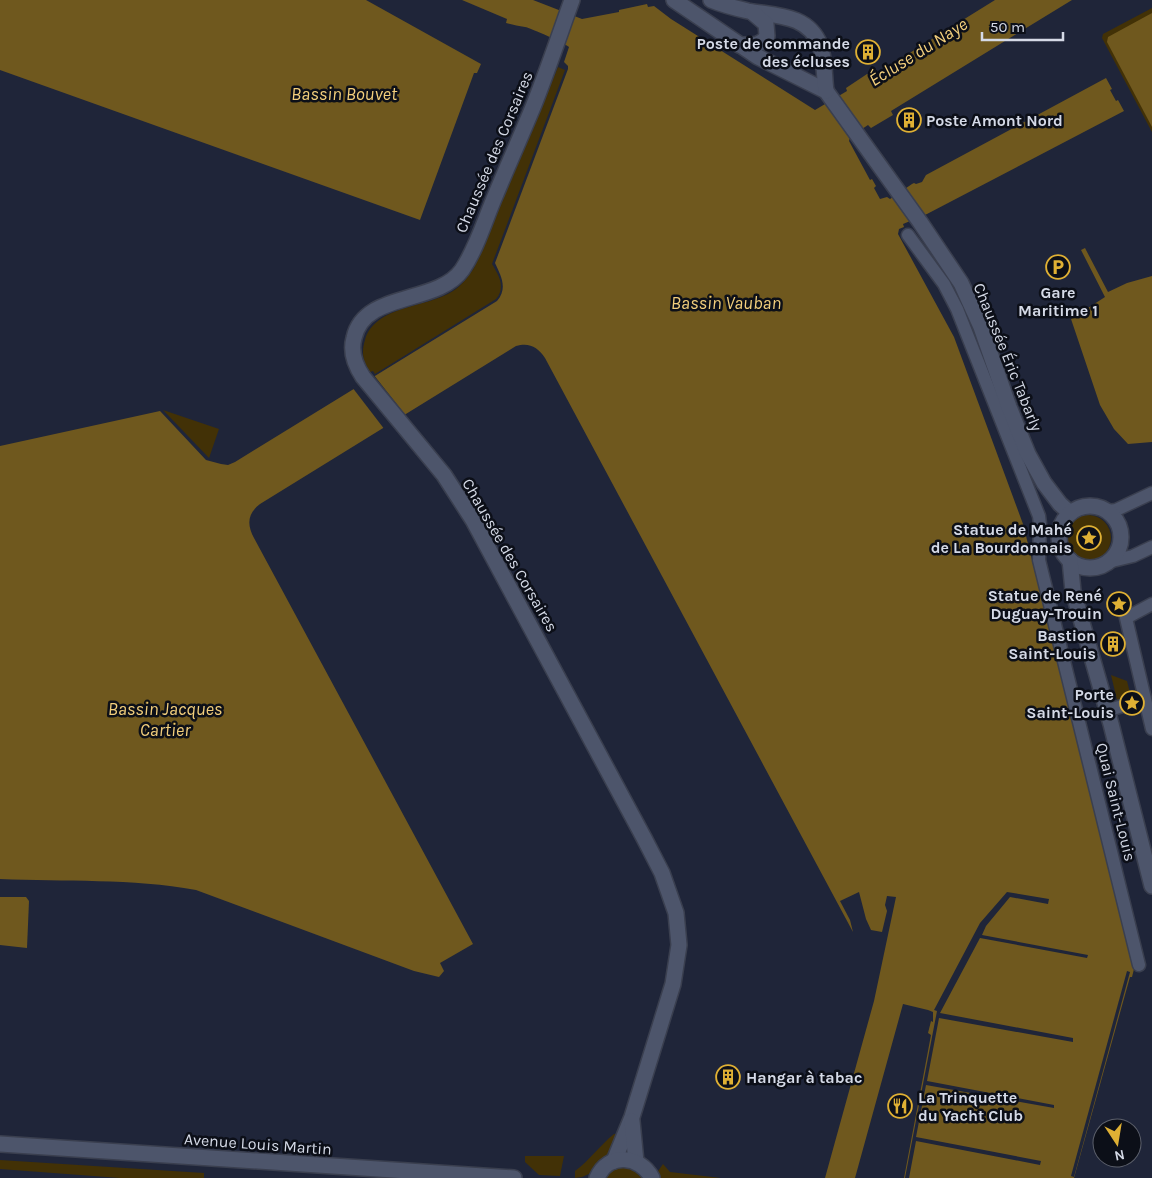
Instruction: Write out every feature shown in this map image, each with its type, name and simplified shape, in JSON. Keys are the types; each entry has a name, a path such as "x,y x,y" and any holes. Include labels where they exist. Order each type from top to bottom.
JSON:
{"street":[{"name":"Chaussée des Corsaires","path":"572,0 534,106 465,265 455,277 436,290 381,307 368,316 354,335 352,351 356,366 363,377 444,476 473,520 644,838 671,894 679,930 677,964 666,1010 632,1117 614,1161"},
{"path":"674,0 772,66 820,88"},
{"name":"Chaussée Éric Tabarly","path":"711,0 725,6 786,16 800,22 811,31 820,44 824,73 820,88 920,222 956,276 981,326 1009,408 1028,454 1044,483 1060,504 1070,513"},
{"path":"739,45 755,45 761,43 767,36 768,27 764,21 750,11"},
{"name":"Quai Saint-Louis","path":"908,235 944,284 969,338 1039,516 1039,560 1138,965"},
{"path":"1108,511 1116,510 1152,493"},
{"path":"1088,506 1100,507 1108,511 1119,524 1121,538 1118,552 1103,565 1090,568 1079,566 1063,552 1059,536 1064,521 1070,513 1088,506"},
{"path":"1108,562 1133,556 1152,546"},
{"name":"Quai Saint-Louis","path":"1070,560 1073,591 1113,732 1152,886"},
{"path":"1073,584 1090,568"},
{"path":"1152,604 1126,618 1142,698 1152,729"},
{"path":"1106,711 1142,698"},
{"name":"Chaussée des Corsaires","path":"632,1117 636,1162"},
{"name":"Avenue Louis Martin","path":"0,1144 514,1178"},
{"path":"597,1178 603,1168 614,1161 622,1159 636,1162 648,1171 652,1178"}],"shaded area":[{"path":"1152,8 1152,132 1102,38 1103,34"},
{"path":"558,67 565,70 492,264 501,286 499,295 496,299 375,374 373,371 370,372 364,360 363,349 371,329 379,320 403,309 442,297 453,291 465,281 474,268"},
{"path":"163,410 219,429 209,458"},
{"path":"1088,515 1101,519 1107,525 1111,538 1107,551 1101,557 1088,561 1075,557 1069,551 1065,538 1069,525 1075,519"},
{"path":"1111,675 1127,681 1131,697 1117,700"},
{"path":"614,1134 620,1135 610,1154 598,1163 591,1173 575,1178 575,1171"},
{"path":"525,1156 564,1156 560,1176 539,1175 525,1162"},
{"path":"0,1160 204,1173 204,1178 120,1178 0,1169"},
{"path":"663,1164 670,1172 721,1178 661,1178 656,1174"},
{"path":"623,1167 633,1170 642,1178 604,1178 615,1169"}],"water":[{"name":"Bassin Bouvet","path":"0,0 366,0 481,64 477,73 474,73 420,220 0,70"},
{"name":"Bassin Vauban","path":"462,0 533,0 582,19 647,4 648,7 654,6 671,19 815,110 847,91 846,88 867,74 871,77 995,0 1072,0 891,111 893,115 871,128 868,125 850,137 849,141 870,180 872,179 876,186 874,188 880,199 887,197 890,199 912,184 922,182 926,175 1106,78 1116,101 1118,100 1124,111 927,214 903,224 904,227 899,229 898,234 954,337 1023,524 1133,964 1135,965 1132,977 1130,977 1074,1178 904,1178 931,1035 928,1033 931,1021 933,1022 933,1012 903,1004 855,1178 825,1178 874,1001 896,897 887,896 885,905 887,911 882,932 871,930 859,892 840,901 850,920 853,932 545,358 533,346 516,346 260,504 253,512 249,524 254,538 473,944 440,963 444,971 439,977 414,971 196,890 123,882 0,879 0,446 160,411 206,460 228,465 497,301 503,287 495,263 568,69 564,62 569,47 528,28 506,23 507,19"},
{"path":"1152,13 1152,127 1107,42 1108,37"},
{"path":"1085,248 1108,292 1127,283 1152,276 1152,442 1128,444 1114,429 1100,405 1071,319 1105,297 1081,250"},
{"path":"0,897 26,897 29,901 27,948 0,945"}],"pier":[{"path":"373,374 407,417 385,430 352,387"},
{"path":"1007,892 1049,899 1048,904 1010,897 986,926 982,935 1088,955 1087,958 980,938 940,1013 1073,1038 1073,1042 939,1018 927,1081 1054,1105 1054,1108 926,1085 916,1137 1041,1161 1040,1165 916,1141 909,1178 905,1178 937,1011 934,1010 980,923"},
{"path":"1127,971 1130,972 1074,1177 1071,1176"}],"place":[{"name":"Poste de commande des écluses","path":"868,52"},
{"name":"Poste Amont Nord","path":"909,120"},
{"name":"Gare Maritime 1","path":"1058,267"},
{"name":"Statue de Mahé de La Bourdonnais","path":"1089,538"},
{"name":"Statue de René Duguay-Trouin","path":"1119,604"},
{"name":"Bastion Saint-Louis","path":"1113,644"},
{"name":"Porte Saint-Louis","path":"1132,703"},
{"name":"Hangar à tabac","path":"728,1077"},
{"name":"La Trinquette du Yacht Club","path":"900,1106"}],"water label":[{"name":"Écluse du Naye","path":"918,52"},
{"name":"Bassin Jacques Cartier","path":"165,720"}]}
